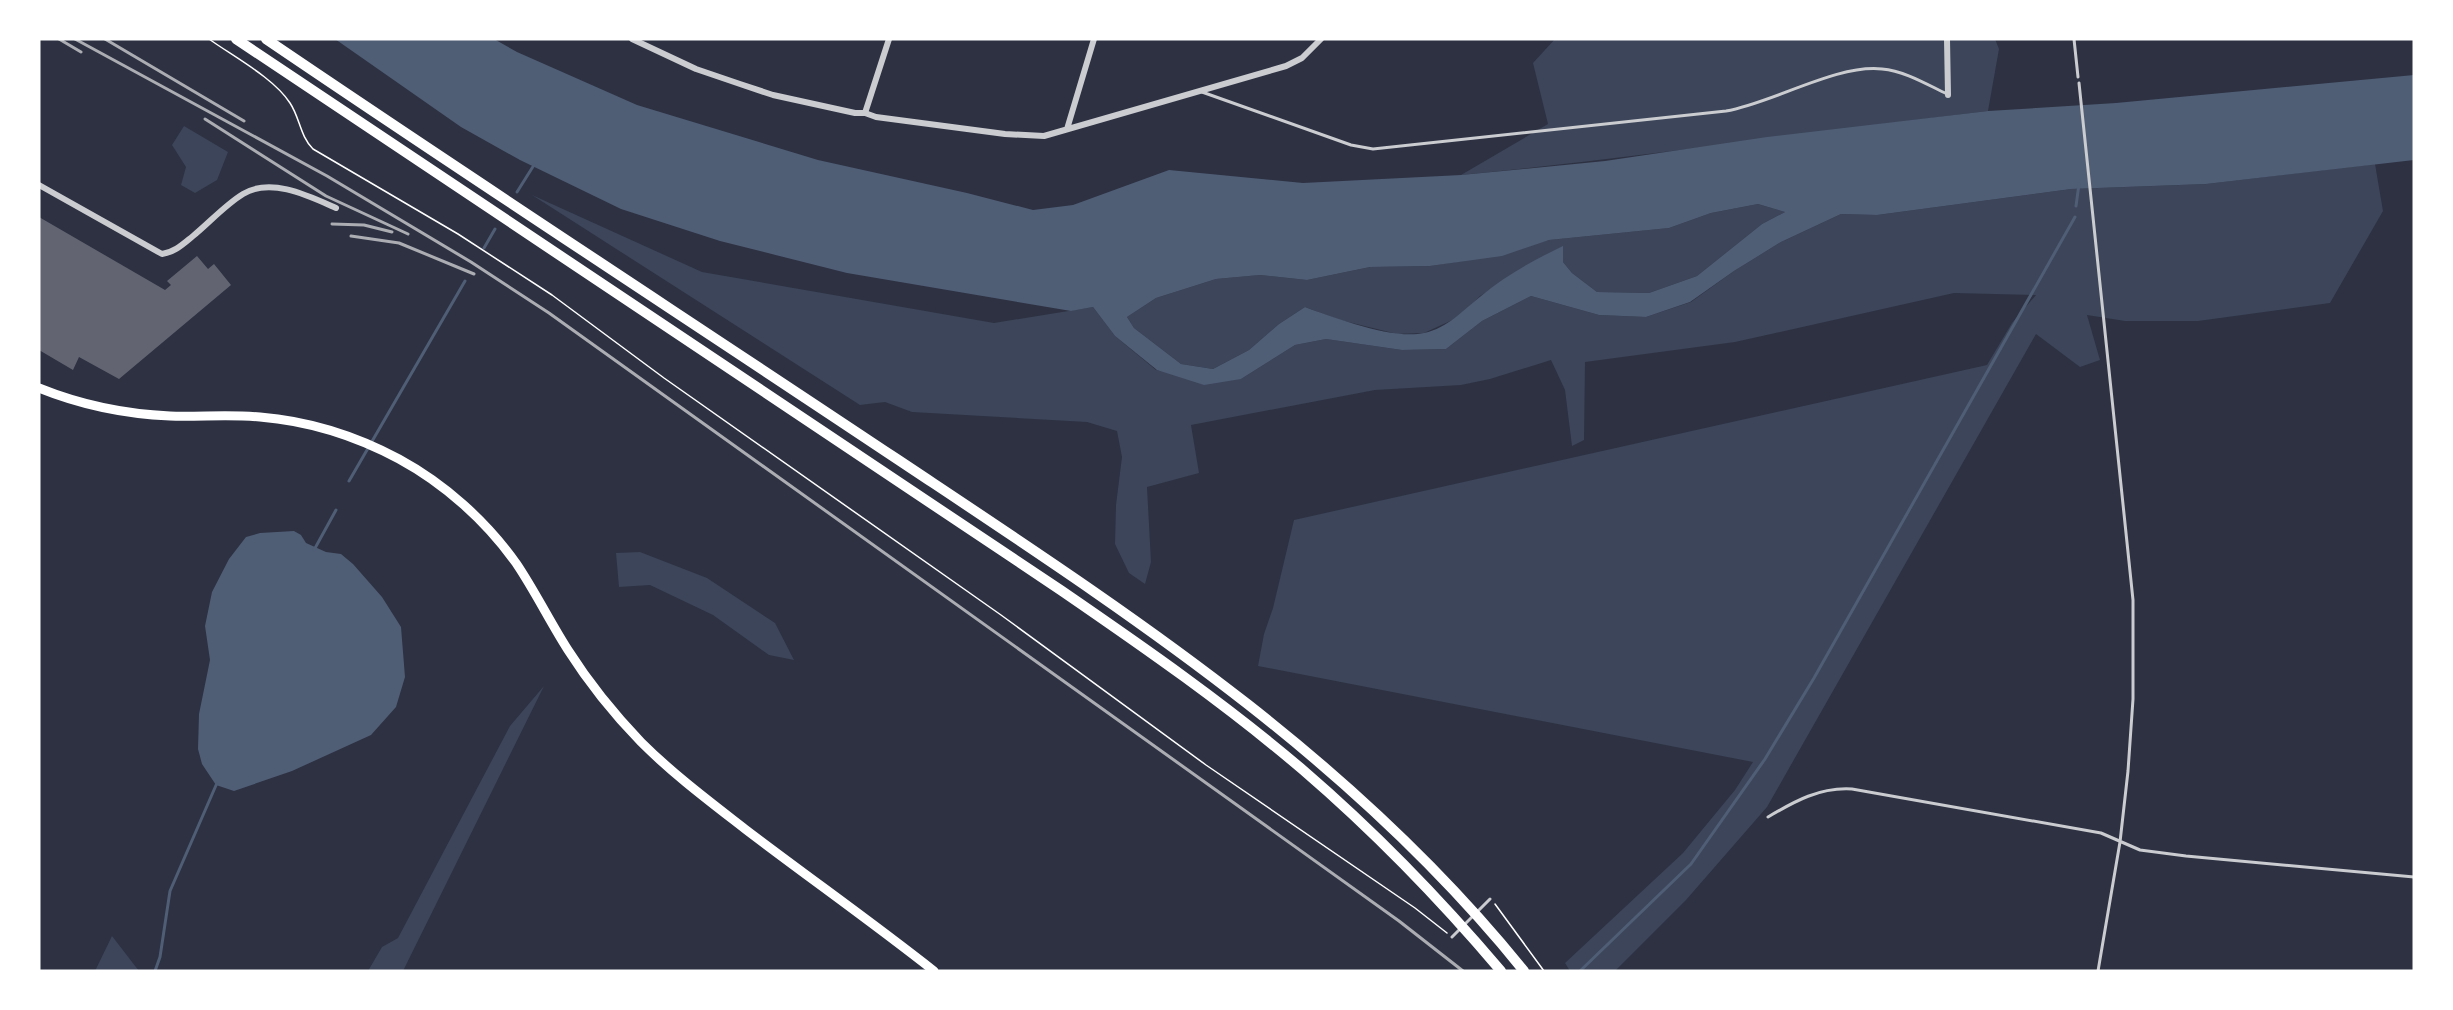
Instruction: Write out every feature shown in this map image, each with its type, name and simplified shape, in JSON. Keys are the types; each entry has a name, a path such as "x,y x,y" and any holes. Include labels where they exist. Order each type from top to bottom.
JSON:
{"highway":[{"path":"236,39 1062,591 1223,705 1303,771 1374,835 1463,926 1501,971"},
{"path":"266,39 1151,630 1313,755 1394,829 1475,914 1524,971"}],"main road":[{"path":"39,388 68,399 119,411 174,416 259,417 317,426 345,435 401,460 452,495 502,545 528,580 567,649 591,684 642,743 689,786 934,971"}],"street":[{"path":"633,39 696,69 773,95 855,113 866,113 876,117 1005,134 1044,136 1295,62 1321,39"},
{"path":"866,113 889,39"},
{"path":"1067,129 1094,39"},
{"path":"1947,39 1948,95"},
{"path":"39,185 162,254 177,249 238,198 253,190 270,188 296,192 336,208"}],"lane":[{"path":"2074,39 2078,77"},
{"path":"1201,91 1351,145 1373,149 1726,111 1742,108 1824,80 1869,69 1884,69 1901,73 1948,95"},
{"path":"2079,83 2133,600 2133,699 2128,771 2120,842 2098,971"},
{"path":"1768,817 1809,795 1831,789 1852,789 2101,833 2140,850 2414,877"},
{"path":"1452,937 1490,899"}],"path":[{"path":"210,39 272,84 286,97 294,110 302,135 313,149 458,234 552,295 1206,765 1415,908 1452,937"},
{"path":"1490,899 1509,921 1544,971"}],"shaded area":[{"path":"335,39 494,39 517,52 637,105 818,160 1033,210 1073,205 1169,170 1303,183 1461,175 1605,161 1767,137 1988,111 2116,103 2414,75 2414,160 2206,184 2071,189 1877,215 1841,214 1781,242 1690,302 1646,317 1599,315 1531,296 1482,321 1446,349 1402,350 1326,339 1295,345 1241,379 1204,385 1157,370 1115,336 1093,307 1071,311 847,273 720,241 621,209 520,160 461,127","holes":["1758,204 1785,212 1762,224 1697,276 1649,293 1597,292 1572,273 1563,262 1563,246 1510,275 1455,318 1433,331 1411,334 1381,331 1305,307 1279,324 1249,350 1213,369 1181,364 1134,328 1127,317 1156,298 1216,279 1260,275 1307,280 1370,267 1430,266 1502,256 1549,240 1669,228 1711,213"]},
{"path":"1555,39 1995,39 1999,49 1988,111 1659,153 1461,175 1548,124 1533,63"},
{"path":"184,126 228,152 217,180 195,193 181,185 186,167 172,145"},
{"path":"2375,164 2383,211 2330,303 2198,321 2125,321 2087,315 2100,360 2080,367 2036,334 1767,807 1686,900 1615,971 1570,971 1565,963 1683,853 1735,790 1753,762 1258,666 1264,634 1273,608 1294,520 1987,365 2012,323 2036,295 1954,293 1735,342 1585,362 1584,440 1572,446 1565,390 1551,360 1490,379 1461,385 1375,390 1191,425 1199,473 1147,487 1151,562 1145,584 1129,573 1115,544 1116,505 1122,457 1117,431 1087,422 912,412 885,402 860,405 532,195 702,272 994,323 1093,307 1115,336 1156,370 1241,379 1295,345 1326,339 1402,350 1446,349 1482,321 1531,296 1599,315 1646,317 1691,302 1734,271 1781,242 1841,214 1877,215 2071,189 2206,184"},
{"path":"1758,204 1785,212 1762,224 1697,276 1649,293 1597,292 1572,273 1563,262 1562,247 1480,296 1459,317 1424,333 1397,334 1340,320 1305,307 1279,324 1249,350 1213,369 1181,364 1134,328 1127,317 1156,298 1216,279 1260,275 1307,280 1370,267 1430,266 1463,261 1549,240 1669,228 1711,213"},
{"path":"294,531 301,535 306,543 326,552 341,554 382,597 401,627 405,677 396,707 371,735 292,771 234,791 216,785 202,764 198,749 199,714 210,660 205,626 212,592 229,559 246,537 260,533"},
{"path":"640,552 707,578 775,623 794,660 769,655 713,615 650,585 619,587 616,553"},
{"path":"544,686 403,971 368,971 382,947 398,938 510,726"},
{"path":"112,936 139,971 95,971"}],"building":[{"path":"39,217 165,290 171,285 167,281 197,256 208,269 214,264 231,285 119,379 79,357 73,370 39,350"}],"waterway":[{"path":"517,192 534,165"},
{"path":"2076,206 2079,184"},
{"path":"1580,971 1691,864 1765,759 1814,678 2075,217"},
{"path":"484,248 495,229"},
{"path":"349,481 465,281"},
{"path":"314,550 336,510"},
{"path":"155,971 160,957 170,891 217,783"}],"railway":[{"path":"59,39 81,52"},
{"path":"75,39 327,176 471,262 549,313 1399,921 1463,971"},
{"path":"105,39 244,121"},
{"path":"205,119 326,196 408,234"},
{"path":"332,224 364,225 392,232"},
{"path":"351,236 399,243 474,274"}]}
